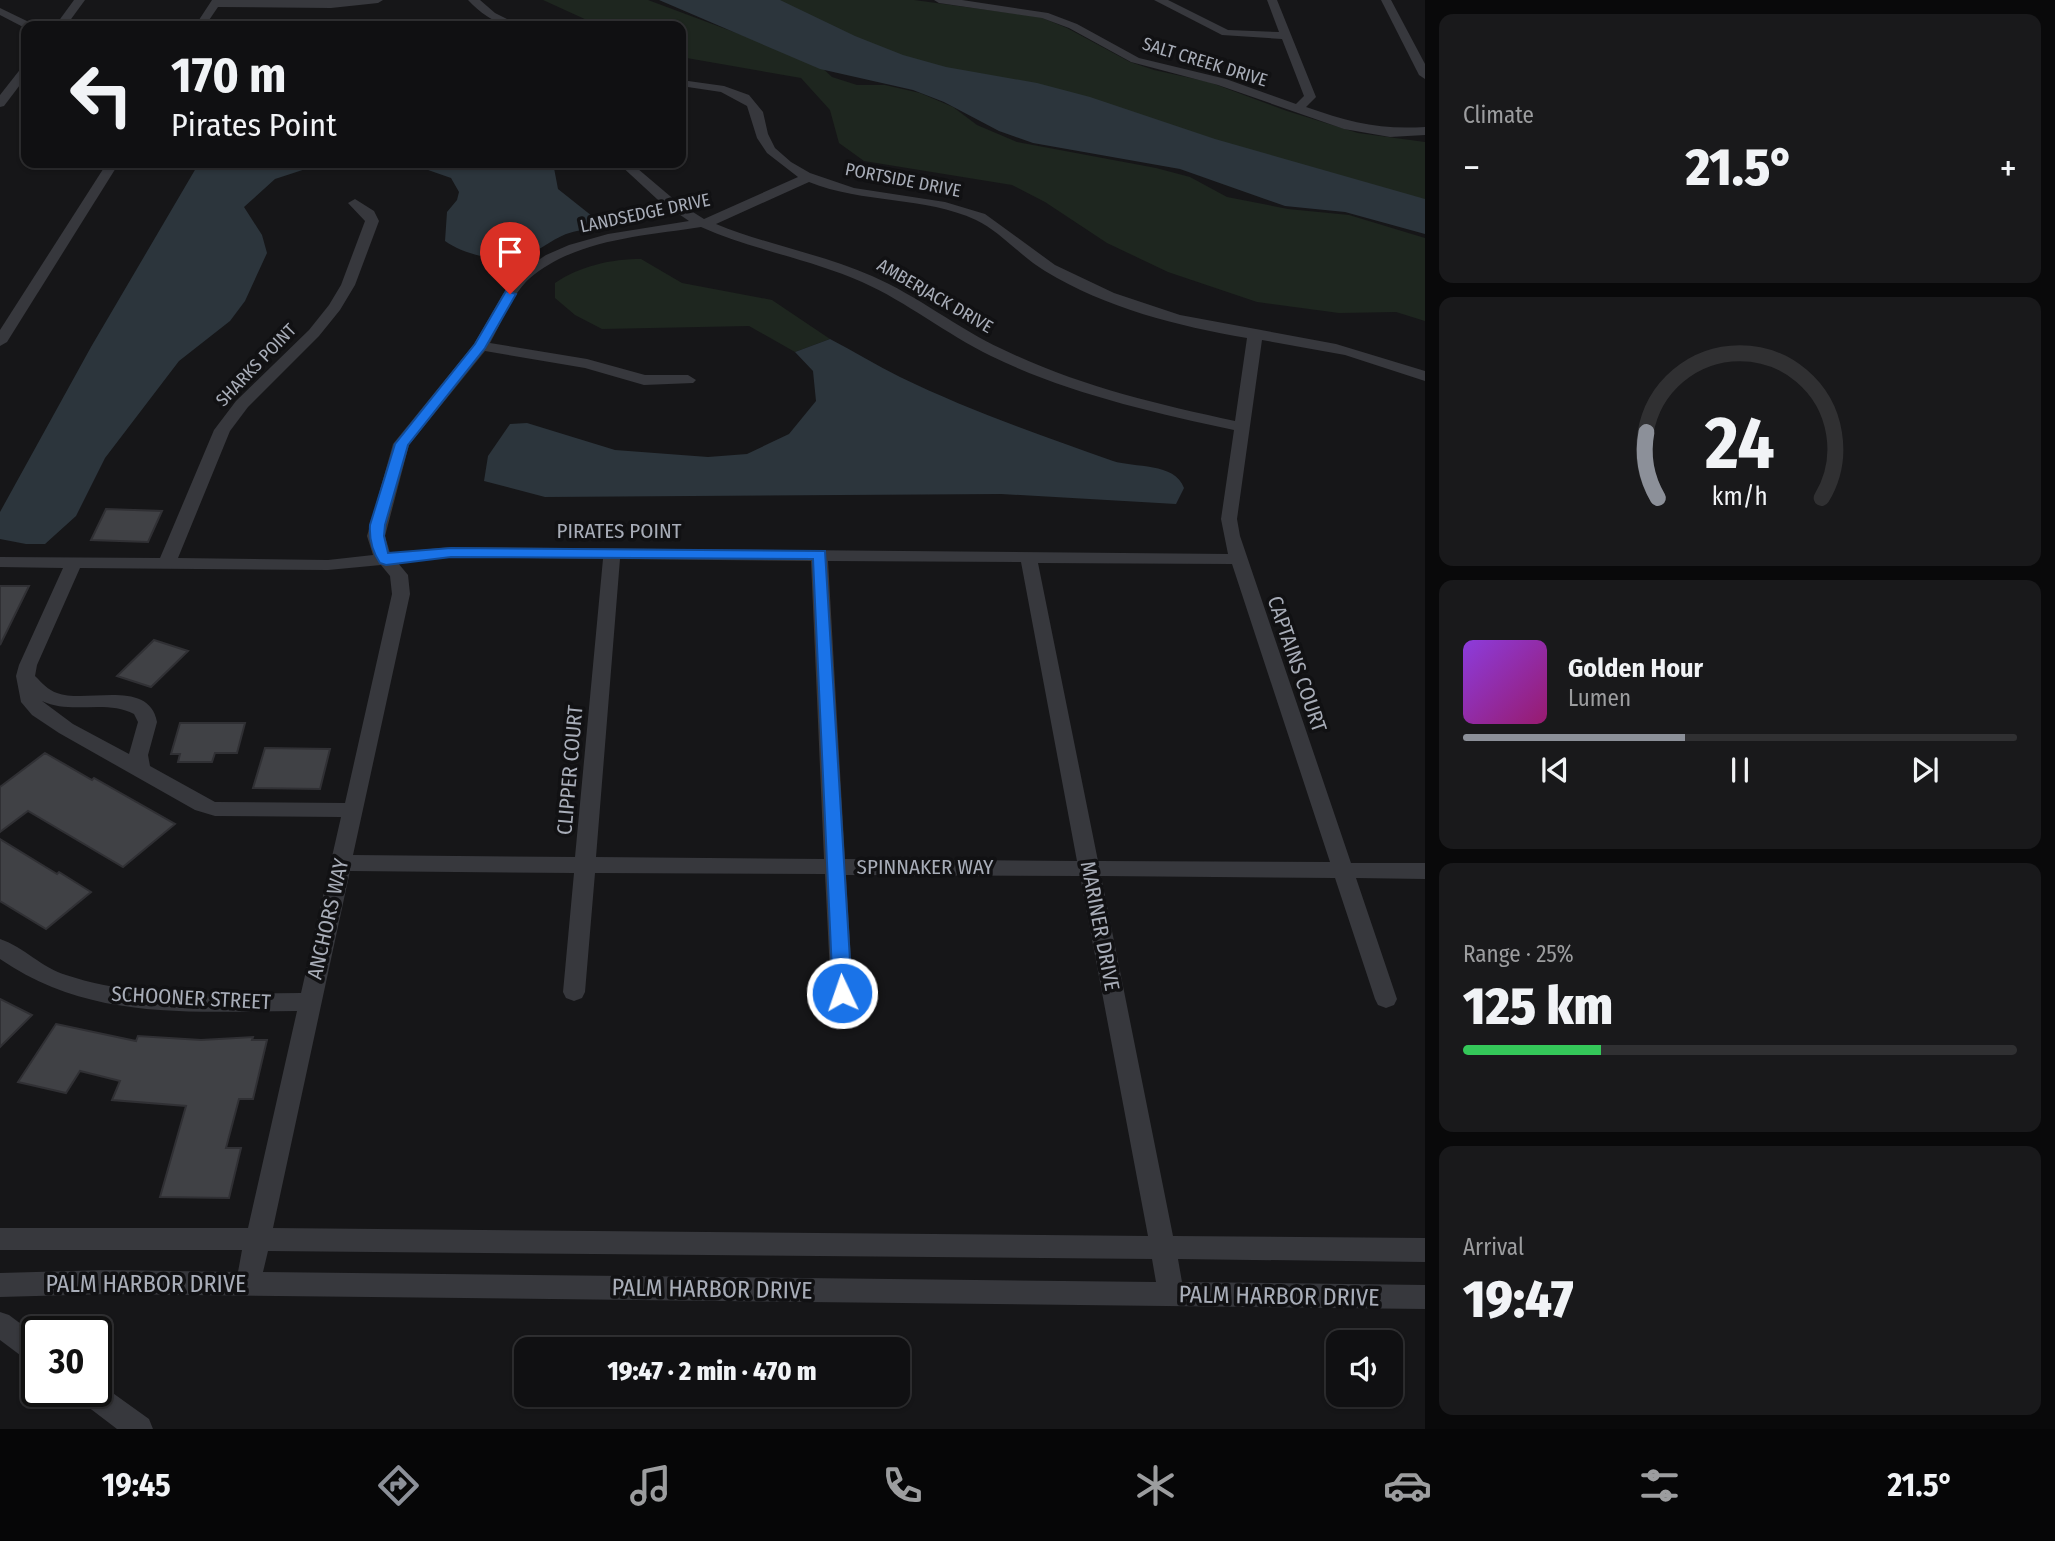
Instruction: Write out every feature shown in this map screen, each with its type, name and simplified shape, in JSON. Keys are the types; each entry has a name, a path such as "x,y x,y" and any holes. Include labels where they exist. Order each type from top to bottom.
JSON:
{"street":[{"path":"64,21 80,0"},
{"path":"203,21 215,2 331,5 378,0"},
{"path":"473,0 491,15 504,21"},
{"name":"SALT CREEK DRIVE","path":"939,0 1044,15 1073,26 1135,60 1222,82 1297,110 1348,125 1390,133 1425,131"},
{"path":"1159,0 1226,33 1284,36"},
{"path":"1272,0 1310,97 1297,110"},
{"path":"1386,0 1425,75"},
{"path":"0,12 21,22"},
{"path":"0,103 21,76"},
{"name":"PORTSIDE DRIVE","path":"686,84 719,88 744,98 758,112 761,135 772,153 809,177 858,193 969,213 993,225 1048,267 1091,289 1158,314 1344,351 1425,376"},
{"path":"0,342 110,168"},
{"name":"AMBERJACK DRIVE","path":"630,168 673,206 703,224 760,246 865,278 901,296 977,342 1066,381 1152,407 1243,427"},
{"name":"LANDSEDGE DRIVE","path":"386,560 378,547 377,525 401,444 481,345 517,283 551,258 608,238 703,224 809,177"},
{"name":"SHARKS POINT","path":"167,563 214,446 230,418 327,318 348,285 372,221 369,214 355,202"},
{"name":"CAPTAINS COURT","path":"1255,335 1229,519 1238,559 1386,999"},
{"path":"481,345 587,364 644,380 688,380"},
{"name":"PIRATES POINT","path":"0,562 328,565 451,552 1238,559"},
{"name":"CLIPPER COURT","path":"574,992 612,553"},
{"path":"820,555 842,993"},
{"name":"MARINER DRIVE","path":"1028,556 1172,1295"},
{"name":"ANCHORS WAY","path":"248,1283 401,594 399,575 386,560"},
{"path":"74,562 31,654 25,676 29,698 43,714 202,805 215,809 353,810"},
{"path":"25,676 40,693 54,699 125,703 141,708 146,714 147,722 137,760 142,770"},
{"name":"SPINNAKER WAY","path":"341,863 1425,871"},
{"name":"SCHOONER STREET","path":"0,948 55,980 108,996 138,1000 309,1002"},
{"path":"0,1239 1425,1250"},
{"name":"PALM HARBOR DRIVE","path":"0,1285 107,1282 248,1283 1425,1297"},
{"path":"0,1324 21,1340"},
{"path":"110,1407 139,1429"}],"shaded area":[{"path":"543,0 648,0 817,63 832,77 857,85 885,85 920,93 953,107 977,125 1017,142 1156,168 1190,177 1227,197 1288,209 1349,215 1425,238 1425,321 1396,312 1339,313 1257,302 1168,272 1107,243 1045,202 1012,185 864,161 839,143 830,110 801,78 686,58 686,21 589,21"},
{"path":"659,0 780,0 855,36 903,55 946,67 1037,83 1090,97 1215,139 1425,199 1425,234 1345,212 1285,206 1180,169 1033,143 999,131 944,102 913,90 820,69"},
{"path":"763,0 914,0 1040,17 1067,28 1130,62 1154,70 1209,82 1287,111 1358,133 1425,142 1425,208 912,63"},
{"path":"196,168 309,168 275,179 244,207 262,235 267,253 245,301 230,321 179,361 105,458 76,516 45,544 0,539 0,512 91,347"},
{"path":"422,168 554,168 558,189 592,216 583,230 565,234 523,256 504,259 472,254 445,241 447,212 457,200 459,192 451,178"},
{"path":"641,259 682,283 772,300 830,339 795,352 749,326 602,329 575,315 555,298 555,283 575,272 607,262"},
{"path":"830,339 900,377 952,401 1113,461 1163,470 1179,480 1184,488 1176,504 1001,494 545,497 484,481 488,456 510,424 527,423 615,450 708,457 747,454 789,434 816,401 813,371 795,352"}],"building":[{"path":"106,509 162,511 148,542 91,540"},
{"path":"0,586 29,586 0,645"},
{"path":"154,640 188,651 151,687 117,676"},
{"path":"180,723 245,723 237,753 215,753 212,762 178,762 180,754 171,754"},
{"path":"265,748 330,749 320,789 253,788"},
{"path":"45,753 175,824 123,867 28,811 0,832 0,787"},
{"path":"0,839 91,892 46,929 0,901"},
{"path":"0,999 32,1015 0,1047"},
{"path":"56,1024 136,1041 138,1036 201,1040 253,1037 252,1040 267,1040 253,1099 239,1099 226,1148 241,1148 229,1198 160,1197 186,1106 112,1100 120,1081 80,1071 66,1093 18,1082"}],"route":[{"path":"510,294 481,345 401,444 377,525 376,536 381,554 386,560 451,552 820,555 842,993"}]}
